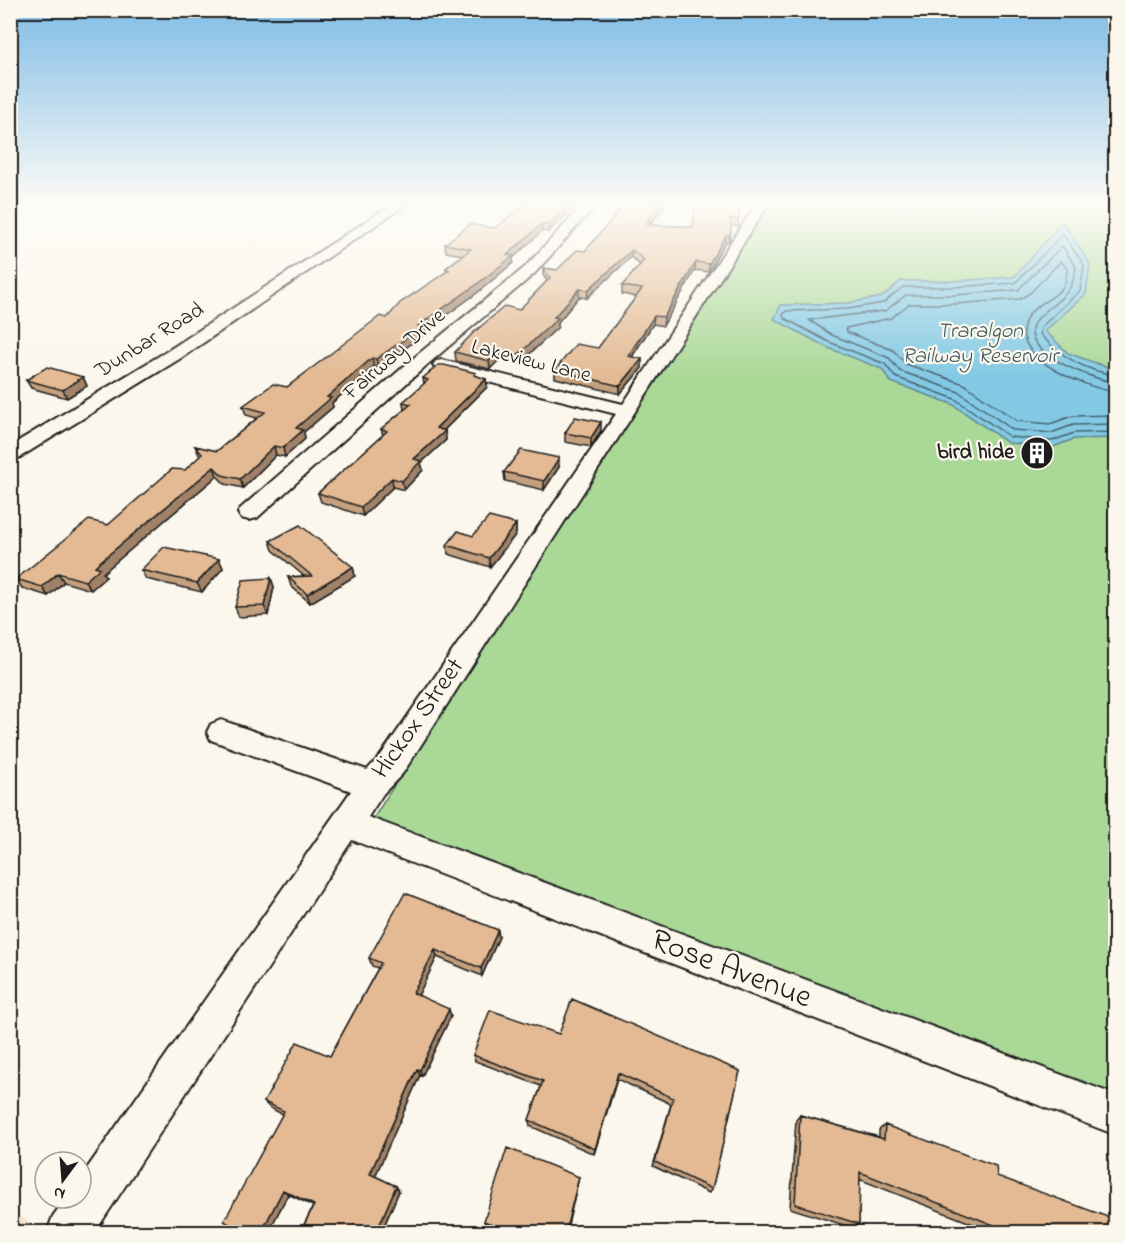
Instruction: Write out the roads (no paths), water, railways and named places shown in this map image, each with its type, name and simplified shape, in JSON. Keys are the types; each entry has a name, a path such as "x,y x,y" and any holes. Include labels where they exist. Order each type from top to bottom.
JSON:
{"street":[{"name":"Dunbar Road","path":"10,455 175,354 315,261"},
{"name":"Fairway Drive","path":"249,513 538,261"},
{"name":"Hickox Street","path":"69,1233 372,785 392,764 725,261"},
{"name":"Lakeview Lane","path":"422,360 628,411"},
{"path":"221,732 372,785"},
{"name":"Rose Avenue","path":"347,824 1116,1115"}],"water":[{"name":"Traralgon Railway Reservoir","path":"1028,261 1088,261 1090,264 1086,294 1045,331 1068,353 1115,370 1115,438 1074,439 1053,447 1008,443 952,404 891,382 882,369 826,347 774,319 781,305 848,303 882,297 901,281 954,281 1014,277"}],"place":[{"name":"bird hide","path":"1037,453"}]}
